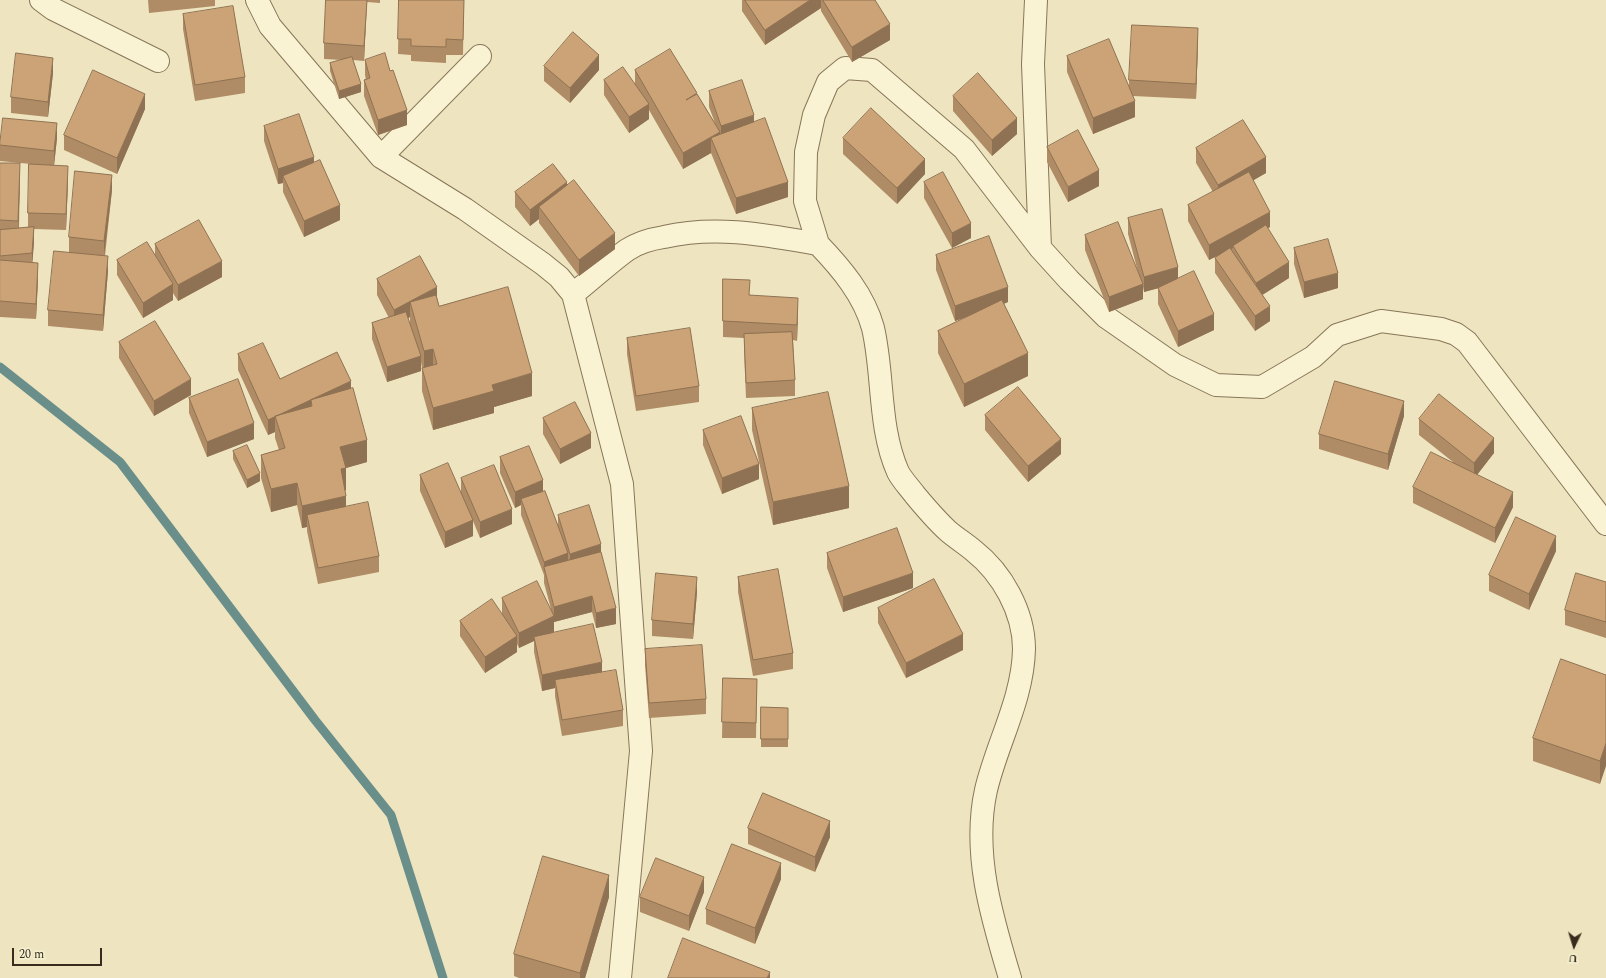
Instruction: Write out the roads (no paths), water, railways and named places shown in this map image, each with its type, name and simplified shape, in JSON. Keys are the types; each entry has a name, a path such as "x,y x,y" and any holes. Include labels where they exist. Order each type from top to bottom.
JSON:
{"street":[{"path":"41,0 53,9 158,61"},
{"path":"257,0 270,26 381,157 465,209 543,264 559,278 573,294 622,484 641,743 620,978"},
{"path":"1036,0 1033,64 1040,248"},
{"path":"381,157 480,56"},
{"path":"1010,978 990,911 983,852 982,814 986,789 1020,688 1024,649 1018,614 1000,578 976,552 949,532 922,504 899,473 882,406 880,369 872,327 864,303 839,266 818,244 805,201 806,152 814,114 828,82 845,68 872,70 964,149 1040,248 1068,280 1106,317 1176,364 1216,385 1262,387 1313,357 1337,335 1381,321 1441,329 1456,334 1467,342 1606,524"},
{"path":"573,294 628,250 645,240 682,233 711,230 761,234 818,244"}],"waterway":[{"path":"0,367 120,462 315,720 391,815 443,978"}]}
